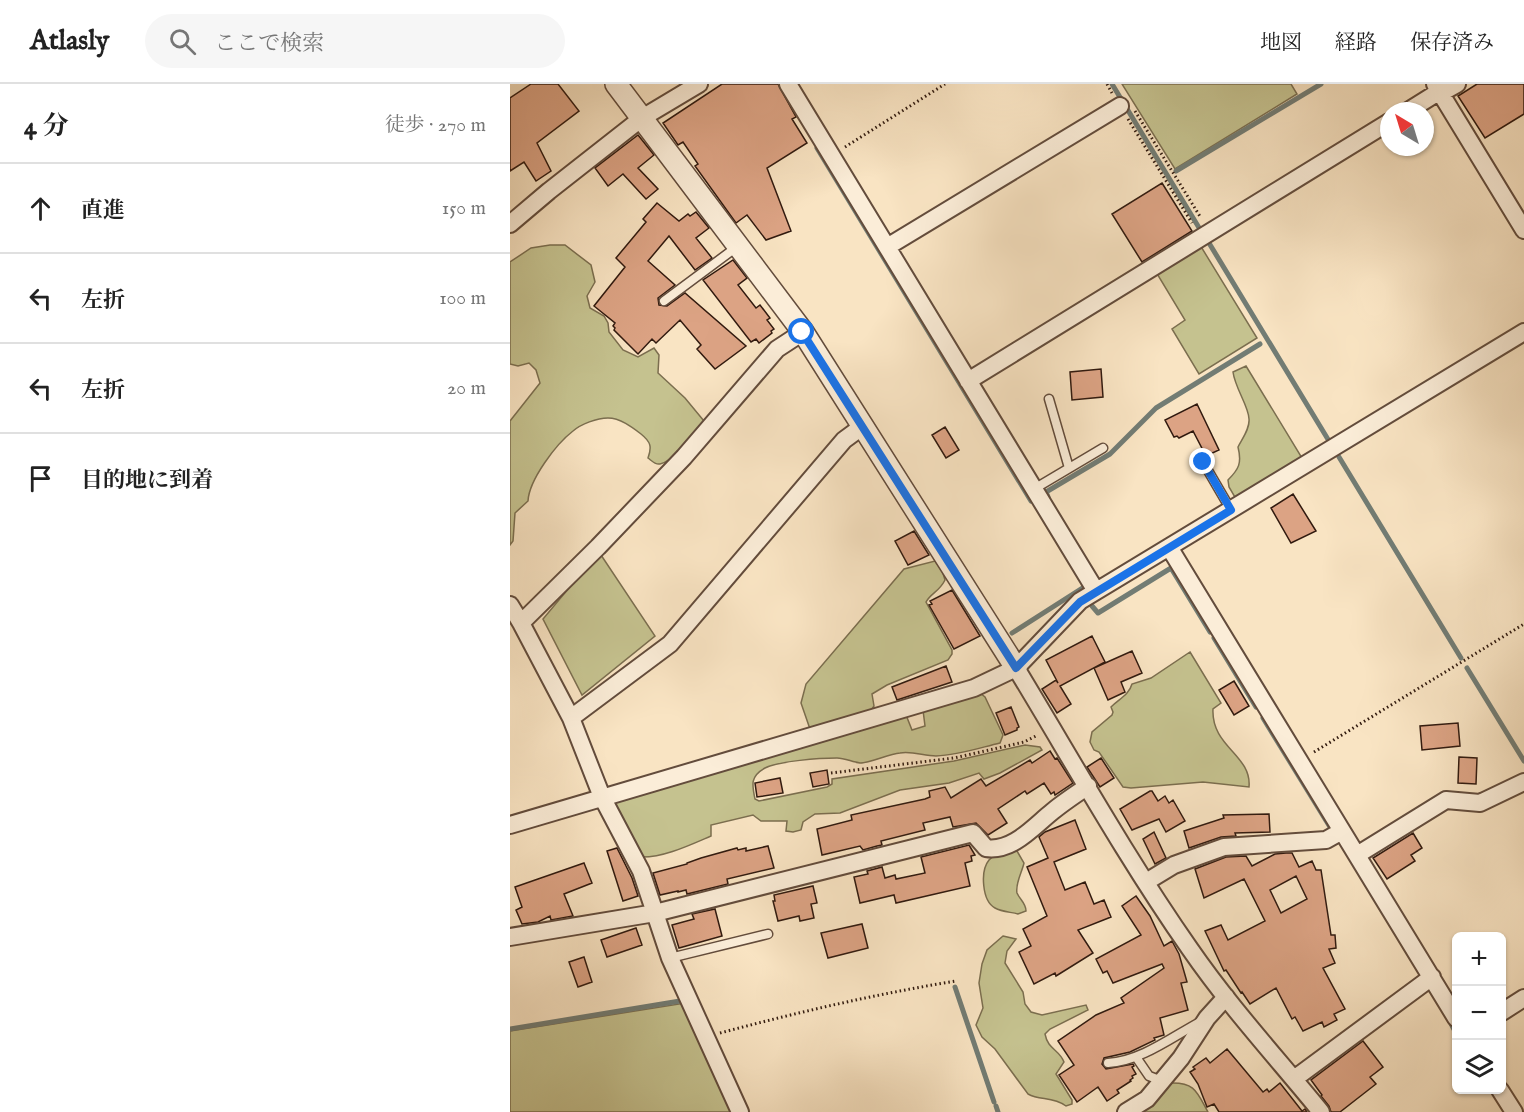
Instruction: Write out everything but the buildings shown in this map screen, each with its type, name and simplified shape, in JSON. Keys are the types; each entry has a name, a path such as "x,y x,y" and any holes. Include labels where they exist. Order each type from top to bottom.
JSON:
{"street":[{"path":"616,84 802,332 1016,668 1190,950 1321,1112"},
{"path":"510,224 642,118 699,84"},
{"path":"788,84 1096,591"},
{"path":"1421,102 1439,90 1457,84"},
{"path":"1439,90 1524,230"},
{"path":"887,247 1126,105"},
{"path":"968,381 1380,128"},
{"path":"521,623 684,457 777,349 802,332"},
{"path":"510,825 974,688 1016,668 1080,602 1096,591 1524,332"},
{"path":"571,718 670,644 844,440 863,426"},
{"path":"1169,547 1452,1011"},
{"path":"510,605 571,718 602,797 641,872 670,958 740,1112"},
{"path":"1357,855 1446,800 1480,803 1524,782"},
{"path":"510,937 655,913 973,833 986,848 994,849 1024,837 1052,811 1088,786"},
{"path":"1146,882 1174,865 1224,847 1326,840 1342,831"},
{"path":"1294,1079 1432,977"},
{"path":"1126,1112 1147,1099 1181,1058 1207,1018 1226,997"},
{"path":"1506,1009 1524,998"},
{"path":"1503,1094 1514,1112"}],"lane":[{"path":"664,301 738,246"},
{"path":"1049,399 1069,468"},
{"path":"1034,489 1103,448"},
{"path":"1203,462 1231,510"},
{"path":"670,958 768,934"},
{"path":"1108,1063 1122,1062 1136,1057 1207,1018"},
{"path":"1136,1057 1149,1076 1162,1081"}],"path":[{"path":"831,155 945,84"},
{"path":"1107,84 1126,105 1205,235"},
{"path":"1126,105 1205,235"},
{"path":"1300,761 1524,624"},
{"path":"831,773 954,758 1024,742 1052,727"},
{"path":"707,1036 809,1009 956,981"}],"shaded area":[{"path":"1122,84 1291,84 1297,94 1175,169"},
{"path":"565,245 591,265 595,282 587,296 590,308 604,316 609,332 623,350 638,357 654,348 659,355 658,373 685,398 704,421 672,458 658,464 648,458 649,442 621,421 604,418 576,428 544,463 533,483 528,501 515,513 513,541 510,545 510,421 540,383 536,370 529,363 518,366 510,364 510,262 531,248"},
{"path":"1200,245 1257,338 1199,374 1172,329 1185,320 1156,272"},
{"path":"1246,366 1302,458 1236,499 1228,480 1239,465 1238,447 1247,430 1249,419 1233,372"},
{"path":"599,552 655,636 582,695 543,619"},
{"path":"935,561 942,570 945,580 926,602 952,650 948,660 887,685 872,694 874,706 870,712 810,729 801,703 806,684 904,569"},
{"path":"1190,652 1221,703 1213,709 1214,722 1224,742 1244,767 1249,787 1203,782 1123,787 1099,752 1094,750 1090,742 1092,732 1112,715 1111,707 1126,694 1132,684 1151,678"},
{"path":"980,693 985,697 1003,735 1000,743 944,755 895,754 860,763 837,758 780,763 765,768 754,778 755,799 759,801 827,787 832,784 832,779 954,761 1025,745 1040,747 1042,750 984,779 979,773 949,783 900,790 840,813 815,814 803,822 801,830 793,832 786,831 787,821 761,821 753,815 711,825 711,836 676,850 649,857 640,857 613,806 617,802 906,715 912,730 925,726 923,710"},
{"path":"1010,849 1017,851 1024,863 1017,893 1026,911 1018,914 995,908 987,899 984,886 984,871 989,860"},
{"path":"1003,936 1016,939 1007,951 1005,963 1023,992 1025,1004 1031,1012 1042,1015 1086,1005 1088,1010 1050,1029 1045,1034 1046,1039 1064,1062 1056,1074 1072,1100 1072,1104 1066,1106 1028,1094 995,1049 982,1037 976,1025 983,1008 979,983 982,964 987,950"},
{"path":"685,1003 734,1112 510,1112 510,1031"},
{"path":"1170,1083 1190,1086 1198,1094 1208,1112 1139,1112"}],"waterway":[{"path":"1112,84 1201,231"},
{"path":"1176,171 1321,84"},
{"path":"817,148 1031,501"},
{"path":"1209,243 1329,441"},
{"path":"1048,497 1046,492 1110,454 1156,408 1260,344"},
{"path":"1339,457 1461,658"},
{"path":"1092,606 1098,613 1171,568 1210,632"},
{"path":"1012,633 1084,587"},
{"path":"1214,638 1256,707"},
{"path":"1467,668 1524,761"},
{"path":"1263,718 1330,827"},
{"path":"955,987 994,1102"},
{"path":"510,1029 680,1001"},
{"path":"1448,1018 1452,1026"},
{"path":"996,1106 998,1112"}],"route":[{"path":"802,332 1016,668 1080,602 1231,510 1203,462"}]}
